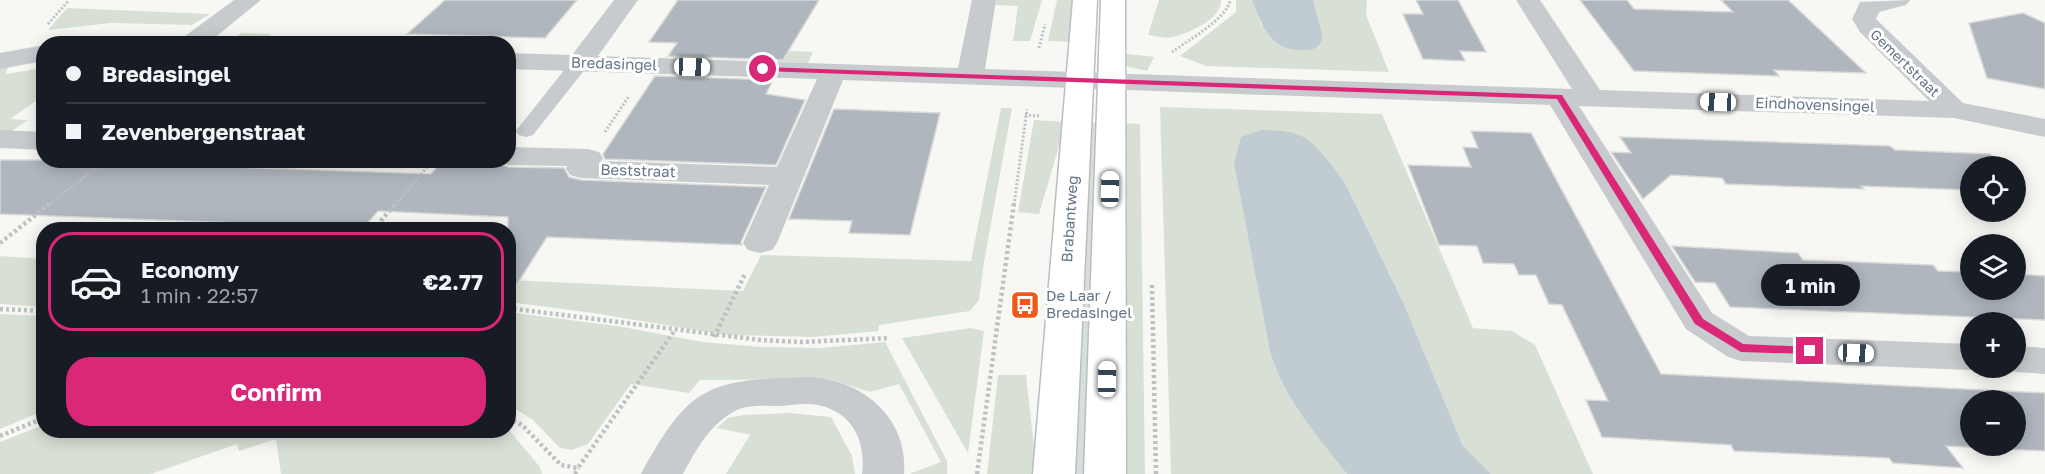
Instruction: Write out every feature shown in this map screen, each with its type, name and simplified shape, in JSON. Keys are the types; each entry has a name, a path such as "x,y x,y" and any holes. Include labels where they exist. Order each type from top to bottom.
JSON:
{"street":[{"path":"201,36 249,0"},
{"path":"580,63 626,0"},
{"path":"970,76 984,0"},
{"name":"Brabantweg","path":"1085,0 1096,81 1105,474"},
{"name":"Brabantweg","path":"1054,474 1096,81 1113,0"},
{"path":"1528,0 1575,97 1699,321 1741,348 1960,357"},
{"name":"Gemertstraat","path":"1898,0 1869,7 1864,19 1869,27 1954,110"},
{"path":"0,61 36,54"},
{"name":"Bredasingel","path":"516,61 1096,81"},
{"path":"760,243 834,71"},
{"name":"Eindhovensingel","path":"1096,81 1954,110 2045,128"},
{"path":"0,139 36,141"},
{"name":"Beststraat","path":"516,156 588,158"},
{"name":"Beststraat","path":"588,158 581,169 788,177"},
{"path":"2026,359 2045,360"},
{"path":"662,474 690,427 704,412 722,400 741,393 821,391 846,399 865,414 880,435 886,459 883,474"}],"lane":[{"path":"526,131 580,63"}],"path":[{"path":"1167,56 1220,17 1230,4 1230,0"},
{"path":"588,158 630,94"},
{"path":"977,474 1025,115"},
{"path":"0,243 96,168"},
{"path":"380,222 426,168"},
{"path":"714,337 760,243"},
{"path":"1152,284 1156,474"},
{"path":"0,309 36,311"},
{"path":"516,309 561,312 714,337 807,344 890,338"},
{"path":"575,474 675,330"},
{"path":"0,436 36,421"},
{"path":"516,422 522,425 561,465 578,468"}],"shaded area":[{"path":"996,0 1042,0 1030,41 1013,41 1018,6 995,5"},
{"path":"1057,0 1074,0 1070,42 1048,41"},
{"path":"1159,0 1221,0 1216,13 1203,24 1167,38 1148,35"},
{"path":"1236,0 1252,0 1261,24 1275,43 1323,37 1313,0 1367,0 1366,15 1389,72 1206,66 1180,56 1236,12"},
{"path":"1252,0 1313,0 1323,37 1320,43 1312,49 1294,50 1276,43 1265,29"},
{"path":"67,8 210,14 192,25 111,23 48,30"},
{"path":"241,33 272,34 269,36 237,36"},
{"path":"759,50 813,52 808,63 753,61"},
{"path":"1120,53 1154,57 1147,71 1129,67 1123,63"},
{"path":"9,66 5,74 36,69 36,101 10,119 28,120 0,139 0,68"},
{"path":"1160,107 1382,114 1473,328 1512,331 1535,345 1593,474 1491,474 1463,446 1403,302 1345,183 1234,164 1270,352 1276,369 1302,416 1347,474 1171,474"},
{"path":"1001,108 1012,108 979,300 970,311 879,325 878,331 813,337 726,335 516,303 516,280 743,291 761,255 971,261"},
{"path":"1034,120 1066,122 1039,214 1018,212"},
{"path":"1085,123 1098,123 1087,474 1067,474"},
{"path":"1119,123 1140,124 1145,474 1117,474"},
{"path":"1261,130 1290,132 1305,138 1324,156 1345,183 1403,302 1463,446 1491,474 1347,474 1302,416 1284,386 1270,352 1234,164 1241,137"},
{"path":"0,256 36,259 36,307 0,304"},
{"path":"516,313 623,327 703,342 761,347 821,348 885,342 947,461 947,474 909,474 941,462 899,384 870,392 829,379 700,380 689,393 631,384 588,444 572,450 560,448 533,420 516,409"},
{"path":"0,314 36,316 36,414 0,429"},
{"path":"971,328 984,331 968,453 902,338"},
{"path":"998,375 1026,375 1037,474 987,474"},
{"path":"790,413 831,417 852,456 855,474 726,474 750,435 717,428 728,418"},
{"path":"36,428 36,438 516,438 540,467 542,474 281,474 276,439 239,451 237,444 151,474 0,474 0,442"}],"building":[{"path":"445,0 577,0 545,38 407,34"},
{"path":"678,0 819,0 783,60 668,56 677,43 649,42"},
{"path":"1416,0 1458,0 1486,52 1460,51 1465,61 1423,59 1403,14 1423,14"},
{"path":"1580,0 1627,0 1634,9 1733,12 1721,0 1788,0 1866,73 1774,70 1779,76 1634,71"},
{"path":"2023,13 2045,23 2045,89 1987,78 1969,23"},
{"path":"655,76 773,80 766,94 805,100 776,165 605,159 603,154"},
{"path":"834,109 940,113 910,235 849,233 852,221 789,219"},
{"path":"1471,131 1531,133 1661,374 1984,390 1960,390 1960,447 1946,446 1963,468 1893,463 1889,458 1734,451 1731,445 1602,437 1586,400 1608,401 1562,305 1549,304 1536,275 1519,275 1514,264 1483,263 1477,246 1439,245 1408,165 1471,167 1463,147 1478,148"},
{"path":"1620,137 1890,146 1895,150 1990,154 1992,156 1960,156 1960,190 1726,184 1722,178 1671,175 1643,199 1611,152 1631,153"},
{"path":"0,160 36,160 36,168 264,168 431,174 436,168 564,168 569,177 581,180 766,187 741,242 742,245 547,237 516,285 516,222 508,222 508,217 378,211 368,222 207,222 0,214"},
{"path":"1672,246 1798,253 1803,260 1933,265 1938,271 1960,272 1960,300 2026,300 2026,275 2045,276 2045,320 2026,319 2026,312 1960,312 1960,316 1730,307 1715,283 1695,282"},
{"path":"2026,392 2045,393 2045,451 2026,450"}],"place":[{"name":"De Laar / Bredasingel","path":"1025,305"}],"route":[{"path":"763,69 1150,84 1559,96 1699,321 1741,348 1810,351"}]}
